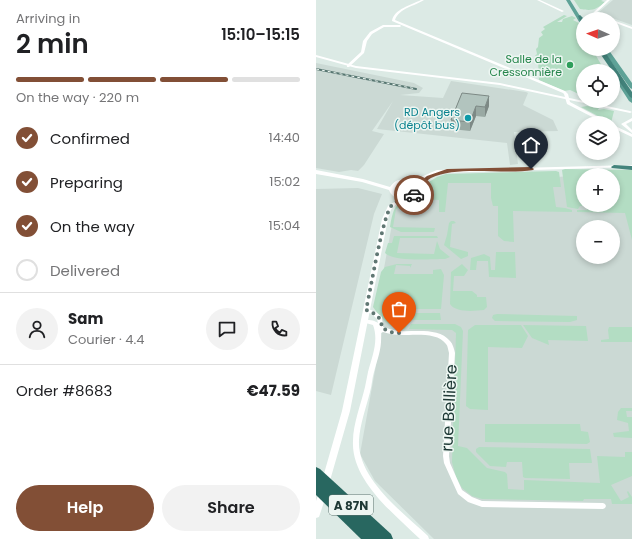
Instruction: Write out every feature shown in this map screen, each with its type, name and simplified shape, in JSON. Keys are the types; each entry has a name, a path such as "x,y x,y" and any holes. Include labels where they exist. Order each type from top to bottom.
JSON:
{"highway":[{"path":"606,56 632,92"},
{"path":"606,56 632,96"},
{"path":"614,167 632,167"},
{"name":"A 87N","path":"316,473 386,539"},
{"name":"A 87N","path":"316,487 370,539"}],"main road":[{"path":"568,0 577,12"},
{"path":"568,0 576,13"},
{"path":"607,56 632,87"},
{"path":"620,82 632,101"}],"street":[{"path":"423,0 394,16 392,20 558,89 566,94 568,103 593,116"},
{"path":"538,0 563,11"},
{"path":"596,12 609,0"},
{"path":"620,24 632,28"},
{"path":"348,66 363,52 365,40 371,33 383,26 404,26"},
{"path":"316,56 348,66 489,82 631,111 632,118 623,124 632,132"},
{"path":"620,130 632,136"},
{"path":"316,172 363,181 394,184 405,180 413,181 437,172 447,171 614,167"},
{"path":"316,514 346,408 385,219 390,207 404,198 417,194 419,192 419,186 429,177 447,171"},
{"path":"363,181 404,198"},
{"path":"413,181 419,186"},
{"path":"385,219 384,215 386,206 394,184"},
{"path":"366,310 378,315 381,321 382,328 377,344"},
{"path":"364,321 375,323 379,330 376,358 370,373 370,380 356,441 360,466 367,479 425,539"},
{"name":"rue Bellière","path":"382,328 393,332 435,334 446,340 450,346 452,353 446,456 453,479 460,492 466,498 482,504 603,506"}],"shaded area":[{"path":"613,0 632,0 632,25 620,21 620,12 599,12"},
{"path":"316,63 414,83 423,88 419,93 400,95 443,98 451,81 526,92 528,93 523,105 553,120 558,131 514,132 518,164 510,165 507,143 377,129 393,101 372,131 384,134 364,165 358,171 351,170 339,172 316,168"},
{"path":"632,171 632,539 434,539 375,481 360,454 383,326 378,301 395,208 414,198 446,198 447,182 494,182 576,175 576,212 620,212 620,172"},
{"path":"358,188 382,194 374,214 331,395 316,391 316,189"}],"green space":[{"path":"574,0 603,0 601,1 605,2 599,7 588,10 580,9"},
{"name":"Salle de la Cressonnière","path":"564,15 567,16 557,22 562,22 563,19 572,16 576,18 573,20 576,22 576,56 596,56 601,64 576,64 576,93 570,90 564,91 539,80 538,60 535,56 537,54 536,49 538,47 539,38 543,35 541,32 545,29 543,27"},
{"path":"583,108 599,108 598,110 604,109 614,111 613,116 598,116"},
{"path":"576,169 576,209 567,207 562,170"},
{"path":"620,170 632,170 632,240 625,213 577,212 620,212"},
{"path":"559,172 561,187 553,187 556,207 572,210 572,212 513,211 514,242 504,241 498,236 498,206 493,206 491,198 491,183 448,183 445,212 439,212 439,200 415,199 396,209 393,227 435,228 434,232 401,232 390,227 394,210 397,206 422,194 424,185 437,177 446,174"},
{"path":"404,183 413,185 415,188 414,191 408,195 398,193 395,190 396,187"},
{"path":"451,221 456,223 452,224 450,247 468,252 468,256 461,259 444,245 449,223"},
{"path":"394,236 437,236 438,238 400,238 397,253 434,254 437,241 440,249 450,257 445,259 404,259 390,256 385,253 388,243 392,243"},
{"path":"496,252 515,252 516,278 489,277 488,261 477,261 476,270 470,270 471,258 484,254 490,257 491,270 495,270"},
{"path":"397,264 412,264 410,268 410,266 396,265 394,274 433,274 433,270 441,269 444,275 441,309 402,309 400,324 408,324 405,329 400,329 391,325 383,319 373,307 381,272 385,267"},
{"path":"462,264 468,270 464,276 454,276 453,291 472,291 477,295 477,297 486,297 487,307 484,310 461,310 456,309 450,304 451,272"},
{"path":"413,313 440,313 441,320 412,320"},
{"path":"493,315 577,316 577,320 570,322 495,321 492,318"},
{"path":"411,324 455,324 461,327 463,331 458,446 467,448 487,468 505,472 507,474 508,489 524,490 524,480 600,483 597,456 625,457 625,452 632,452 632,476 611,485 621,501 629,497 628,491 632,497 632,504 612,504 611,499 584,499 583,501 482,499 472,496 462,488 456,477 452,462 456,333 452,330 409,329"},
{"path":"475,325 521,325 528,336 522,348 488,347 488,410 470,409 466,406 468,330"},
{"path":"523,325 586,326 588,341 548,340 549,345 532,338"},
{"path":"609,327 632,327 632,342 601,342 601,340 609,339"},
{"path":"621,408 632,408 632,411 626,411 627,417 632,417 632,438 614,437 613,433 629,431 628,423 617,420 618,412"},
{"path":"485,424 580,424 581,431 588,432 590,442 587,444 485,442"},
{"path":"479,447 590,449 592,463 569,463 570,479 525,478 523,477 522,462 507,462 506,467 490,466 476,452 476,449"}],"building":[{"path":"462,93 489,96 485,107 476,106 470,122 451,120"}],"railway":[{"path":"316,69 416,89"}],"way so far":[{"path":"399,333 386,331 382,328 378,315 366,310 384,222 390,207 394,203 414,195"}],"place":[{"name":"Salle de la Cressonnière","path":"570,65"},
{"name":"RD Angers (dépôt bus)","path":"468,118"}],"route":[{"path":"414,195 419,192 419,186 429,177 447,171 531,169"}]}
